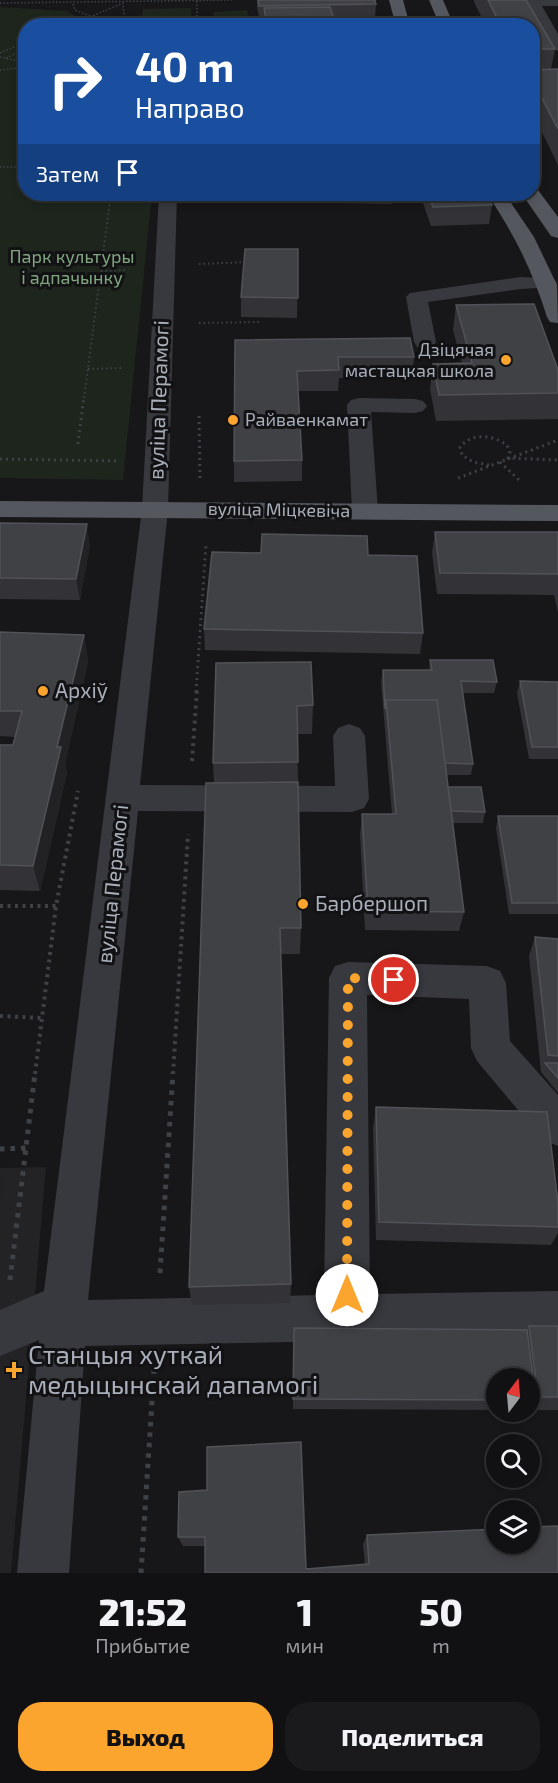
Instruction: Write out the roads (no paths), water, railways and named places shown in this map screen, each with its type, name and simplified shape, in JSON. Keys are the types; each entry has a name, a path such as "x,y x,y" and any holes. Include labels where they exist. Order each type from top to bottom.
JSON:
{"main road":[{"path":"396,0 401,18"},
{"path":"436,0 444,18"},
{"path":"502,201 512,213 547,283 558,317"},
{"path":"537,201 558,232"},
{"name":"вуліца Міцкевіча","path":"0,508 558,513"}],"street":[{"path":"558,2 533,2 558,47"},
{"name":"вуліца Перамогі","path":"43,1573 65,1314 154,509 168,201"},
{"path":"425,342 417,297 521,283 547,283"},
{"path":"365,511 359,405 415,406"},
{"path":"122,798 352,799 349,736"},
{"path":"347,1317 348,978 487,983 491,1048 558,1126"},
{"path":"2,1332 65,1314 157,1321 558,1314"}],"place":[{"name":"Дзіцячая мастацкая школа","path":"506,360"},
{"name":"Райваенкамат","path":"233,420"},
{"name":"Архіў","path":"43,691"},
{"name":"Барбершоп","path":"303,904"},
{"name":"Станцыя хуткай медыцынскай дапамогі","path":"14,1370"}],"park label":[{"name":"Парк культуры і адпачынку","path":"72,267"}]}
